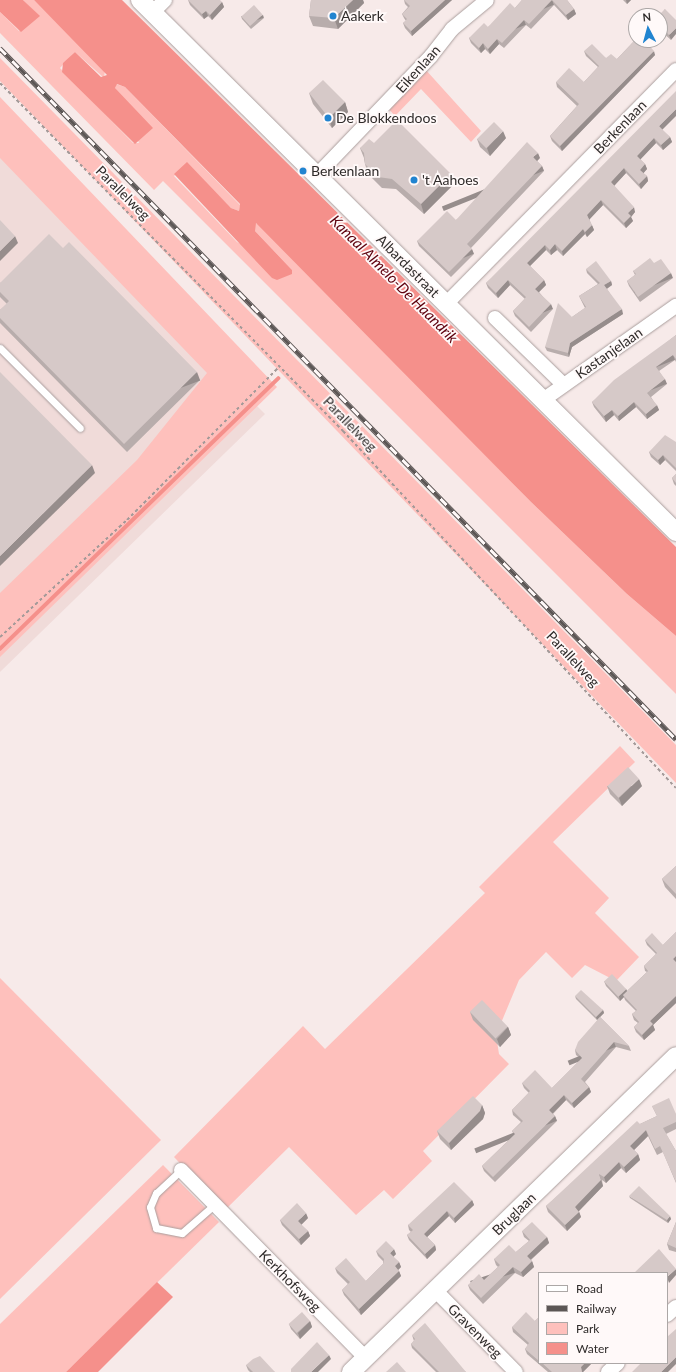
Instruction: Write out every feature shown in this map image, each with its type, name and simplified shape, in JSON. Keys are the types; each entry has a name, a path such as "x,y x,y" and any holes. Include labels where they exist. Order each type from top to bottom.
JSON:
{"street":[{"name":"Eikenlaan","path":"318,175 452,30 487,0"},
{"name":"Albardastraat","path":"153,4 318,175 676,532"},
{"name":"Berkenlaan","path":"446,304 676,70"},
{"name":"Kastanjelaan","path":"543,400 676,306"},
{"path":"495,318 564,385"},
{"name":"Bruglaan","path":"351,1372 675,1058"},
{"name":"Kerkhofsweg","path":"181,1170 366,1358"},
{"name":"Gravenweg","path":"435,1290 516,1372"},
{"path":"668,1315 676,1307"},
{"path":"608,1372 617,1364"}],"lane":[{"path":"0,348 80,428"},
{"name":"Kerkhofsweg","path":"181,1170 156,1193 150,1207 156,1228 174,1235 182,1233 214,1205"}],"path":[{"name":"Parallelweg","path":"0,84 476,569 676,788"},
{"path":"0,637 127,520 279,367"}],"shaded area":[{"path":"0,147 265,414 0,672"}],"green space":[{"path":"23,0 34,0 105,70 104,78 75,52 60,68 133,143 139,143 115,88 116,84 125,87 240,205 239,211 231,208 187,163 174,176 237,242 292,270 255,231 254,224 258,223 531,502 627,594 676,636 676,694 163,181 154,190 0,33 0,12 19,31 39,16"},
{"path":"0,58 676,745 676,783 0,81"},
{"path":"425,69 481,131 471,142 421,89 395,116 387,107"},
{"path":"0,97 277,387 0,657 0,593 137,460 207,373 0,158"},
{"path":"620,746 635,762 553,842 609,898 595,913 639,957 616,981 585,965 572,978 546,952 519,980 496,1035 499,1054 509,1064 423,1151 432,1161 393,1199 384,1190 356,1215 289,1147 225,1210 174,1157 303,1026 325,1049 485,893 479,887"},
{"path":"0,978 161,1140 0,1299"},
{"path":"163,1165 219,1222 66,1372 0,1372 0,1324"}],"water":[{"path":"0,0 23,0 40,16 21,32 0,12"},
{"name":"Kanaal Almelo-De Haandrik","path":"34,0 122,0 676,547 676,636 627,594 531,502 256,223 255,231 292,270 292,274 277,280 272,278 174,174 187,162 231,208 239,211 240,204 125,87 117,84 115,88 153,128 135,144 62,72 63,63 75,52 101,77 107,75"},
{"path":"157,1282 173,1297 98,1372 66,1372"}],"building":[{"path":"188,0 220,0 222,2 210,15 206,11 202,14"},
{"path":"311,0 353,0 334,18 309,16"},
{"path":"404,0 445,0 411,31 403,23 407,19 402,14 410,6"},
{"path":"522,0 552,0 529,24 524,20 502,43 497,39 488,49 483,43 479,48 469,38 484,23 488,27 510,3 515,8"},
{"path":"552,0 567,0 574,9 566,15"},
{"path":"254,5 263,15 250,26 241,16"},
{"path":"668,12 676,20 676,28 669,35"},
{"path":"592,44 606,58 611,54 617,59 628,47 651,48 654,51 560,146 550,136 579,104 556,82 569,68 584,82 599,66 584,51"},
{"path":"323,80 345,102 329,118 309,93"},
{"path":"676,91 676,109 659,126 670,137 661,145 654,138 637,156 645,164 640,170 647,176 639,184 624,168 611,182 634,207 628,213 631,216 624,223 601,200 587,215 592,225 585,232 583,229 562,251 555,244 550,250 545,245 527,263 544,280 535,289 551,304 529,327 513,311 526,297 508,280 496,293 486,283"},
{"path":"397,120 451,174 421,204 392,179 378,177 365,164 364,153 360,148 369,139 374,143"},
{"path":"494,122 503,131 486,148 477,139"},
{"path":"527,142 538,153 533,157 542,166 467,244 472,249 449,272 417,241 447,211 456,220"},
{"path":"0,220 15,236 0,251"},
{"path":"49,234 63,248 69,242 197,372 124,444 0,318 0,310 9,301 0,292 0,283"},
{"path":"650,258 654,263 661,259 671,273 638,297 627,281 636,274 633,271"},
{"path":"596,261 611,281 604,285 622,309 570,343 568,353 545,347 558,303 572,317 586,307 579,296 600,283 586,269"},
{"path":"676,335 676,359 673,355 656,367 665,379 647,393 657,405 646,414 634,402 618,416 612,410 604,416 592,402 614,380"},
{"path":"0,372 92,465 0,556"},
{"path":"665,435 676,442 676,468 663,455 658,460 649,452"},
{"path":"676,474 676,483 672,478"},
{"path":"628,767 639,779 618,798 608,786"},
{"path":"676,866 676,894 662,879"},
{"path":"676,932 676,956 673,959 676,962 676,996 650,1021 653,1024 642,1035 634,1027 639,1022 632,1014 637,1010 623,995 648,971 644,966 657,953 645,940 652,933 663,945"},
{"path":"612,974 626,989 618,997 604,982"},
{"path":"581,990 603,1010 596,1017 575,996"},
{"path":"482,1000 508,1027 495,1038 470,1012"},
{"path":"600,1017 629,1046 614,1042 581,1079 589,1087 572,1103 564,1095 549,1110 555,1116 493,1177 482,1166 515,1134 512,1131 523,1121 512,1110 530,1091 522,1083 535,1070 552,1088 582,1058 575,1050 578,1042"},
{"path":"473,1096 482,1105 480,1111 449,1143 437,1131"},
{"path":"669,1098 676,1114 676,1122 663,1128 676,1151 676,1182 660,1146 655,1149 646,1130 630,1146 638,1154 624,1167 619,1162 604,1177 599,1174 601,1180 575,1207 579,1212 565,1225 546,1206 637,1121 640,1124 657,1116 652,1106"},
{"path":"454,1182 472,1200 454,1218 447,1211 424,1234 435,1245 425,1254 407,1235 413,1230 408,1225"},
{"path":"639,1186 670,1216 667,1220 629,1196"},
{"path":"297,1203 306,1213 298,1221 308,1231 299,1239 280,1220"},
{"path":"532,1222 547,1237 527,1256 532,1261 521,1272 513,1267 481,1298 468,1285 479,1274 484,1280 500,1265 494,1259 509,1245 516,1252 530,1240 522,1231"},
{"path":"676,1222 676,1248 667,1244"},
{"path":"386,1241 394,1249 390,1253 399,1262 395,1266 399,1271 359,1309 342,1290 350,1282 335,1268 346,1258 366,1281 383,1264 384,1259 376,1251"},
{"path":"659,1249 676,1269 668,1276 668,1272 635,1272"},
{"path":"302,1312 310,1321 297,1333 289,1324"},
{"path":"526,1312 535,1321 538,1318 538,1360 525,1349 529,1343 512,1327"},
{"path":"425,1323 466,1372 439,1372 411,1344 415,1339 412,1335"},
{"path":"676,1329 676,1357 661,1372 632,1372 640,1364 668,1364 668,1336"},
{"path":"317,1342 329,1355 311,1372 291,1372 291,1369"},
{"path":"260,1356 275,1372 253,1372 246,1365 253,1359"},
{"path":"397,1362 406,1372 386,1372"},
{"path":"543,1364 584,1364 581,1367 582,1372 552,1372"}],"waterway":[{"path":"0,649 278,379"}],"railway":[{"path":"0,48 676,739"}],"place":[{"name":"Aakerk","path":"333,16"},
{"name":"De Blokkendoos","path":"328,118"},
{"name":"Berkenlaan","path":"303,171"},
{"name":"'t Aahoes","path":"414,180"}]}
